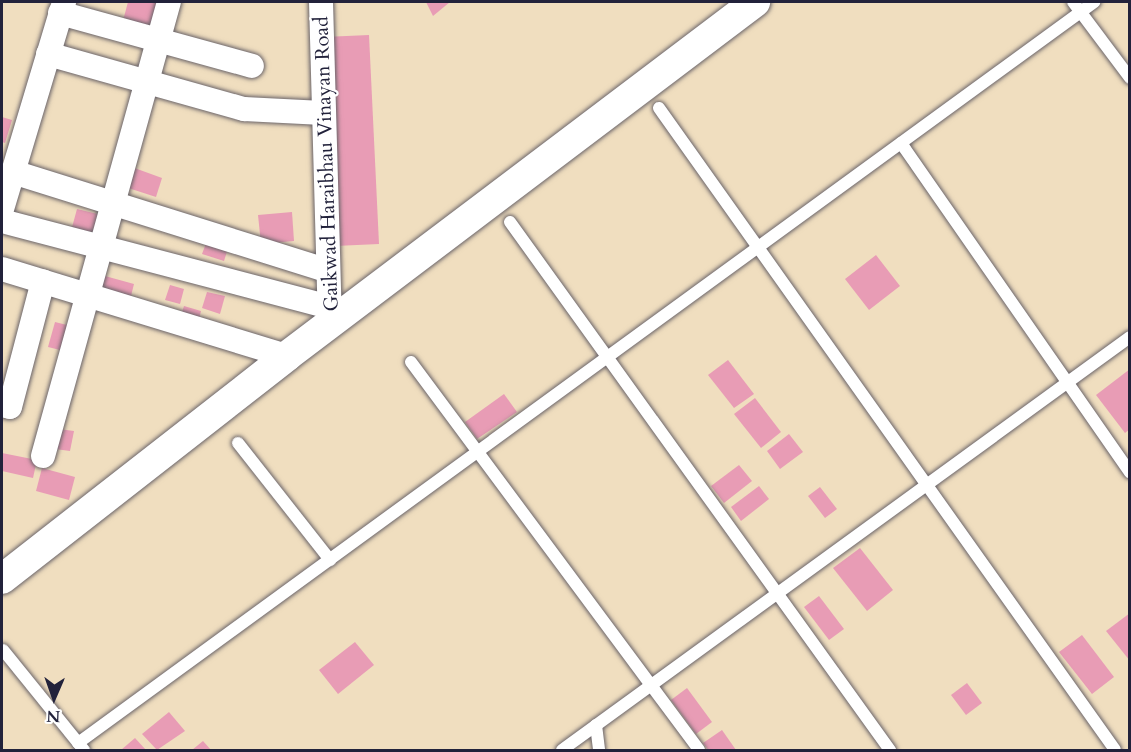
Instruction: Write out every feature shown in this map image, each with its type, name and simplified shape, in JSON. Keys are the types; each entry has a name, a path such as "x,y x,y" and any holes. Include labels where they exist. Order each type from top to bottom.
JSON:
{"street":[{"path":"43,456 89,296 112,203 149,83 169,2"},
{"name":"Gaikwad Haraibhau Vinayan Road","path":"317,2 323,112 326,270 330,317"},
{"path":"2,579 287,356 330,317 755,2"},
{"path":"2,209 62,7 160,42 252,66"},
{"path":"48,54 244,109 323,112"},
{"path":"14,172 326,270"},
{"path":"2,221 101,247 330,317"},
{"path":"2,269 287,356"},
{"path":"2,405 10,407 42,281"}],"lane":[{"path":"3,650 81,747 330,560 901,143 1076,7 1095,2"},
{"path":"1076,7 1130,78"},
{"path":"658,108 1114,750"},
{"path":"901,143 1130,472"},
{"path":"510,222 890,750"},
{"path":"562,750 1130,337"},
{"path":"411,362 699,750"},
{"path":"238,443 330,560"},
{"path":"596,725 599,750"}],"building":[{"path":"128,2 162,2 152,37 121,28"},
{"path":"426,2 450,2 433,16"},
{"path":"369,35 379,244 335,246 324,37"},
{"path":"2,117 12,120 5,143 2,142"},
{"path":"129,166 162,178 156,197 122,186"},
{"path":"77,209 106,216 100,239 71,231"},
{"path":"292,212 294,241 261,244 258,215"},
{"path":"208,238 229,245 224,261 202,254"},
{"path":"876,255 900,286 869,310 845,279"},
{"path":"105,276 134,284 131,296 101,288"},
{"path":"170,285 184,289 180,304 165,300"},
{"path":"207,292 225,296 220,314 202,308"},
{"path":"184,306 201,311 198,323 180,318"},
{"path":"55,322 71,326 64,351 48,347"},
{"path":"728,360 754,394 734,408 708,375"},
{"path":"1130,369 1130,429 1125,433 1096,395"},
{"path":"504,394 517,412 477,439 465,422"},
{"path":"755,398 781,432 761,448 734,414"},
{"path":"59,429 74,431 70,451 55,449"},
{"path":"789,434 803,452 780,469 767,451"},
{"path":"2,453 37,460 33,478 2,471"},
{"path":"739,465 752,481 724,503 711,486"},
{"path":"42,468 75,477 69,500 36,491"},
{"path":"759,486 769,499 741,521 731,507"},
{"path":"820,487 837,509 825,518 808,496"},
{"path":"860,548 893,590 867,611 833,568"},
{"path":"819,596 844,629 829,640 804,607"},
{"path":"1130,613 1130,661 1106,631"},
{"path":"1082,635 1114,677 1092,694 1059,652"},
{"path":"355,642 374,665 338,694 319,670"},
{"path":"967,683 982,703 966,715 951,695"},
{"path":"687,688 712,722 696,734 671,700"},
{"path":"169,712 185,731 157,750 142,734"},
{"path":"722,730 736,750 708,750 703,743"},
{"path":"135,738 146,750 121,750"},
{"path":"203,741 211,750 192,750"}]}
